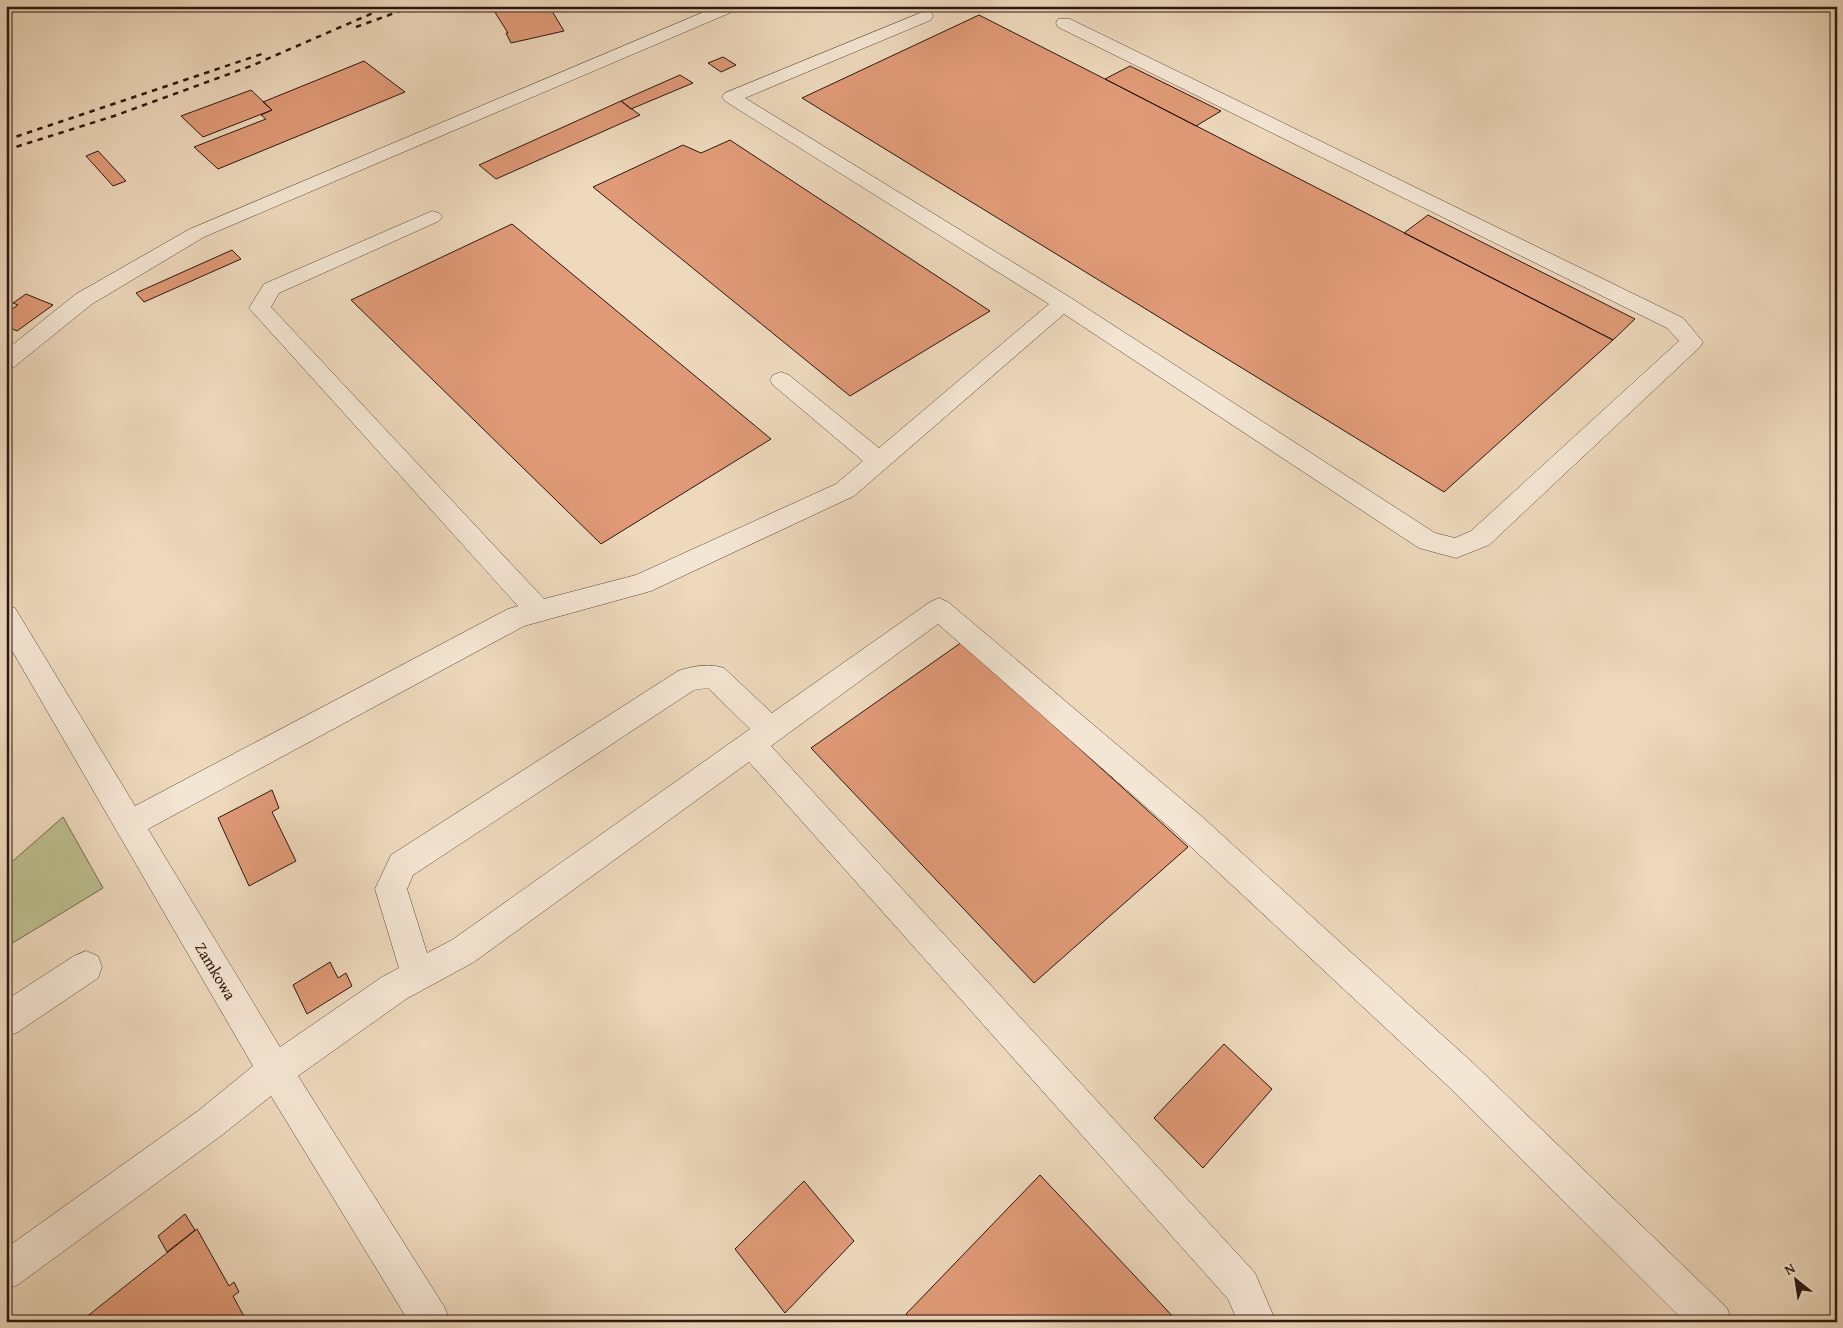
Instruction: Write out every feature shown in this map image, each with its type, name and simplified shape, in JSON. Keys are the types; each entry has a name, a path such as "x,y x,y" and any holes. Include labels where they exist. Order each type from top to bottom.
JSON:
{"street":[{"path":"6,362 84,299 197,233 411,144 733,6"},
{"path":"925,16 731,97 1063,303 1428,541 1456,548 1480,538 1692,342 1675,323 1064,23"},
{"path":"432,217 271,289 260,308 539,611"},
{"path":"129,824 517,617 642,584 845,490 1063,303"},
{"path":"781,380 879,461"},
{"path":"6,1271 210,1123 275,1071 394,988 463,951 939,608 1188,824 1454,1069 1713,1322"},
{"name":"Zamkowa","path":"6,616 275,1071 431,1322"},
{"path":"418,975 391,889 402,865 688,678 714,676 761,737 1242,1286 1257,1322"},
{"path":"6,1020 86,967"}],"green space":[{"path":"63,817 103,888 6,947 6,867"}],"building":[{"path":"491,6 549,6 564,31 511,43 506,33 508,33"},
{"path":"979,15 1613,340 1444,492 802,98"},
{"path":"723,57 736,65 721,72 708,63"},
{"path":"364,61 405,92 218,169 194,147 266,119 261,115 272,110 263,102"},
{"path":"1130,66 1221,111 1196,126 1105,79"},
{"path":"680,75 693,83 631,109 621,101"},
{"path":"251,90 272,110 203,137 181,116"},
{"path":"621,101 640,115 496,179 479,165"},
{"path":"730,140 990,311 850,396 593,187 683,145 701,153"},
{"path":"98,151 126,181 113,186 86,156"},
{"path":"1428,215 1635,319 1613,340 1404,233"},
{"path":"512,224 771,439 601,544 351,300"},
{"path":"232,250 241,259 144,302 136,293"},
{"path":"26,294 53,305 17,331 6,326 6,313 18,305 13,303"},
{"path":"962,642 1188,847 1034,983 811,748"},
{"path":"272,790 279,808 272,812 296,861 249,886 218,818"},
{"path":"330,962 338,978 346,973 352,986 307,1014 293,985"},
{"path":"1224,1044 1272,1089 1203,1168 1154,1118"},
{"path":"1040,1175 1178,1322 911,1322 906,1314"},
{"path":"804,1181 854,1241 785,1313 735,1249"},
{"path":"185,1214 195,1230 167,1252 158,1236"},
{"path":"197,1229 229,1286 234,1282 239,1292 233,1296 247,1322 80,1322"}],"railway":[{"path":"6,150 114,116 251,66 389,6"},
{"path":"356,27 414,6"},
{"path":"6,140 262,54"}]}
